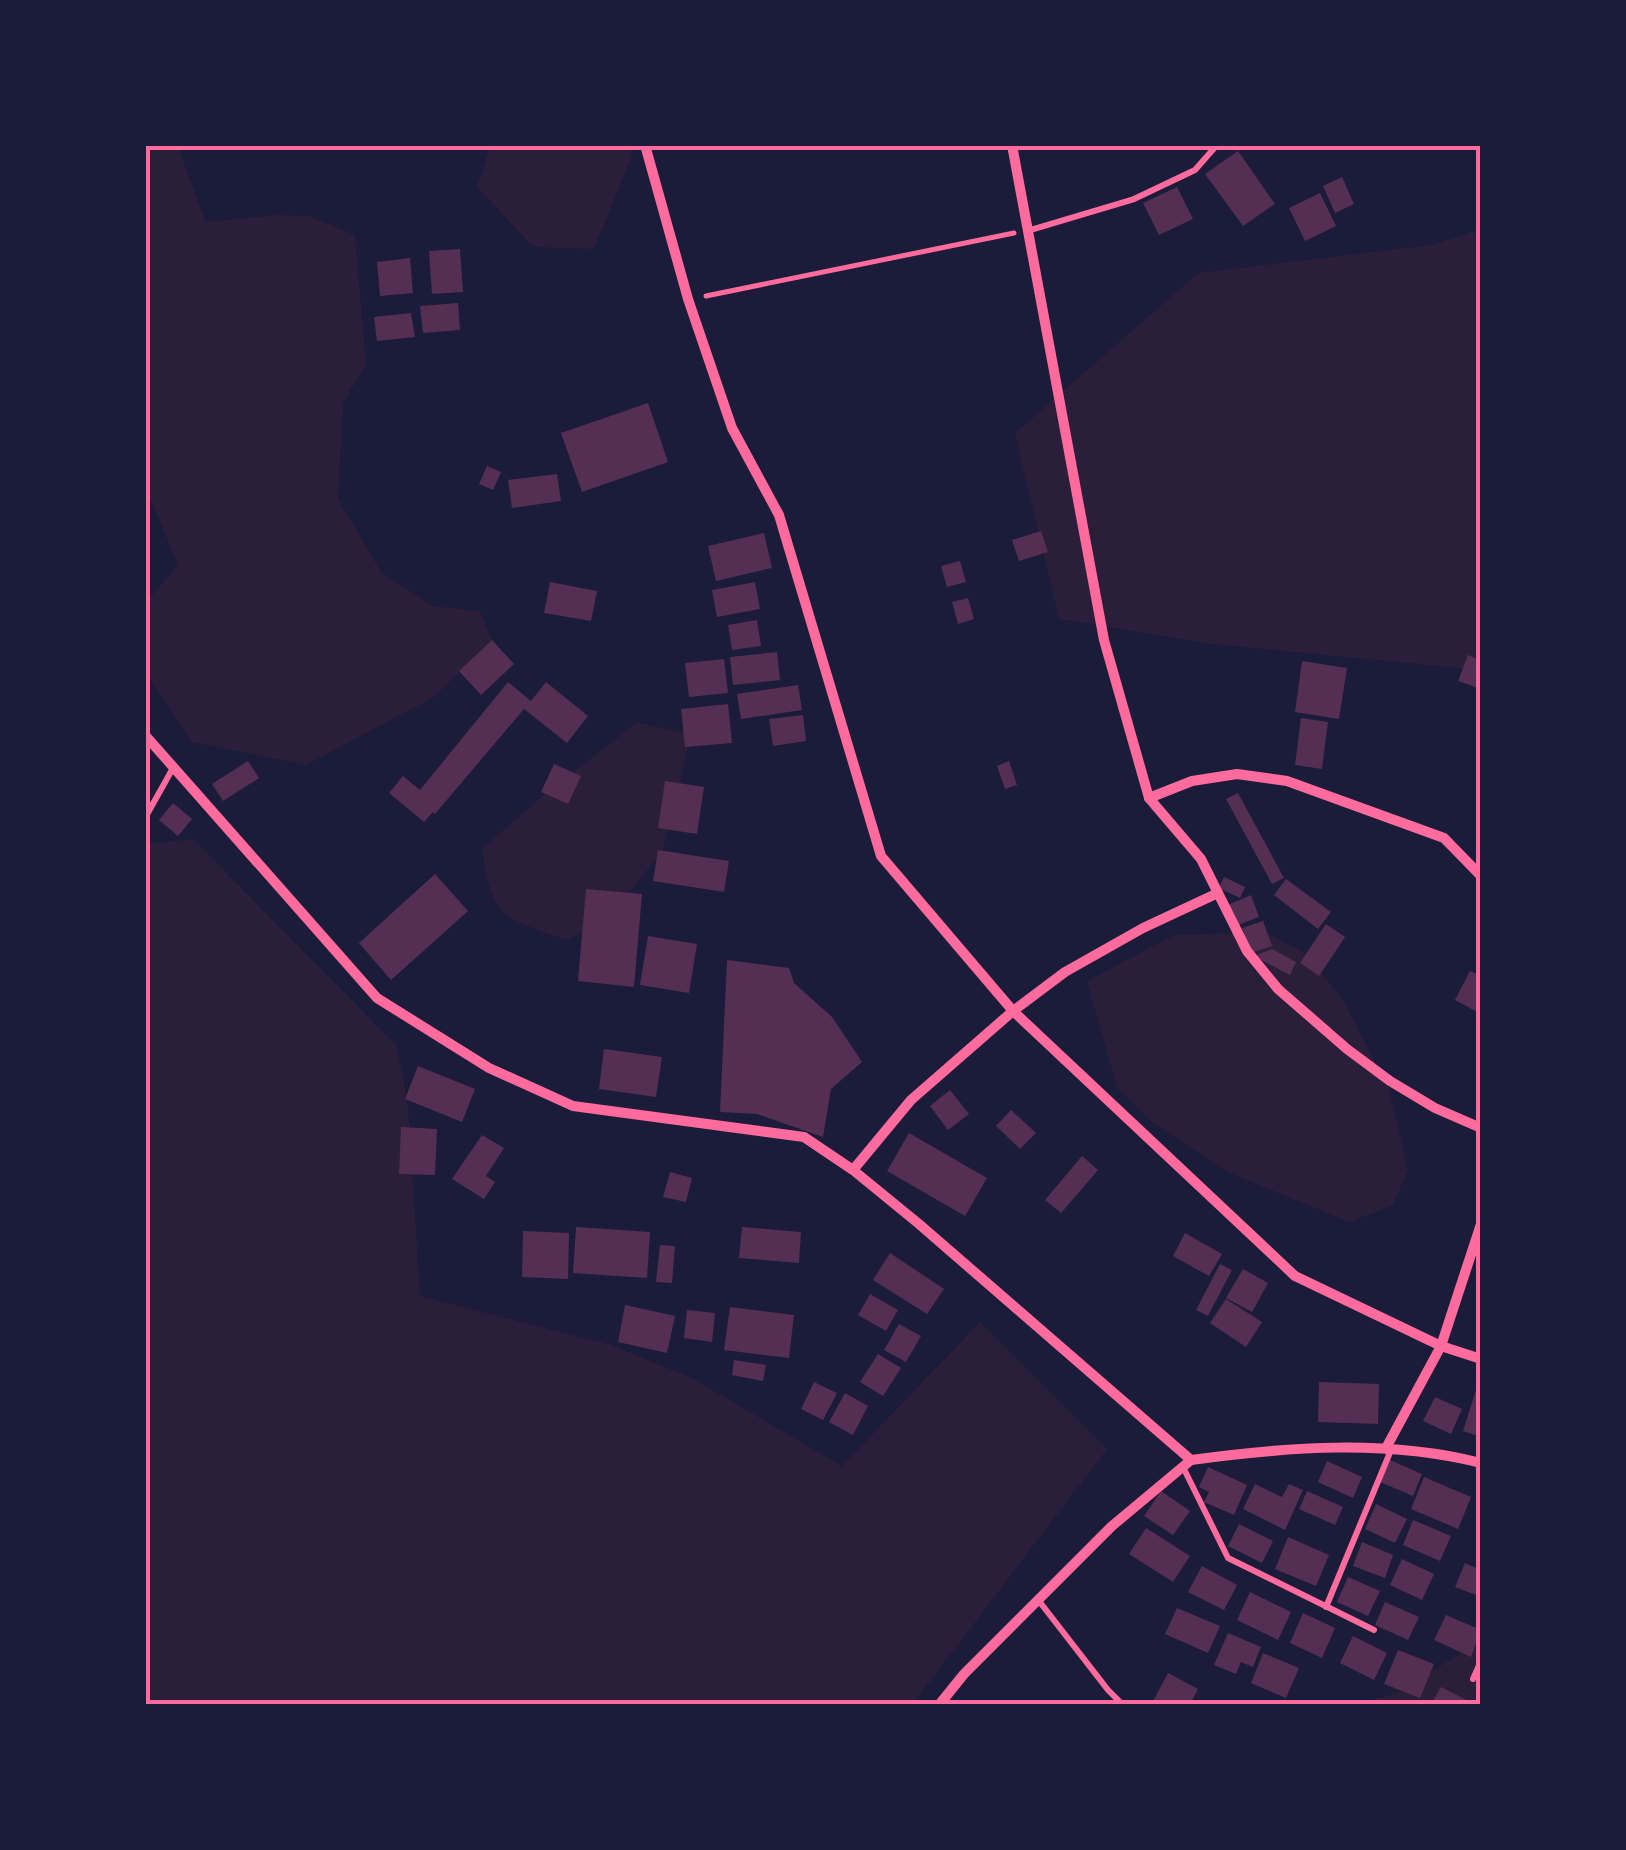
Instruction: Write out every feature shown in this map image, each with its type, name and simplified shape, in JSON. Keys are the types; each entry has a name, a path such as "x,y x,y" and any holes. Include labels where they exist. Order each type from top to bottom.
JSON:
{"street":[{"path":"645,145 688,299 732,428 779,515 882,856 1013,1011 1294,1276 1441,1346 1481,1358"},
{"path":"1012,145 1104,640 1149,798 1202,859 1247,951 1278,989 1347,1049 1390,1080 1434,1108 1481,1128"},
{"path":"145,735 377,998 490,1068 572,1106 804,1137 853,1170 919,1224 1187,1464"},
{"path":"1149,798 1192,782 1237,774 1288,781 1444,838 1481,876"},
{"path":"853,1170 911,1100 1013,1011 1065,972 1143,928 1218,893"},
{"path":"1389,1448 1441,1346 1481,1224"},
{"path":"940,1705 964,1674 1112,1526 1187,1464 1267,1450 1389,1448 1481,1463"}],"lane":[{"path":"1030,230 1134,199 1195,170 1216,145"},
{"path":"145,818 173,767"},
{"path":"1326,1606 1389,1448"},
{"path":"1187,1464 1228,1558 1374,1630"},
{"path":"1038,1600 1124,1705"},
{"path":"1473,1680 1481,1660"}],"path":[{"path":"688,299 1030,230"}],"shaded area":[{"path":"145,145 177,145 206,222 309,216 355,235 366,365 343,403 338,498 381,572 433,606 480,611 492,640 434,697 306,765 192,742 145,671 145,603 178,565 145,486"},
{"path":"491,145 629,145 632,156 594,249 533,247 477,187"},
{"path":"1481,229 1481,670 1211,644 1059,619 1015,433 1198,273 1431,245"},
{"path":"637,722 691,735 663,850 610,917 567,940 514,920 504,913 491,891 482,849"},
{"path":"193,839 397,1046 408,1106 420,1296 611,1345 692,1378 842,1466 980,1322 1107,1449 912,1705 145,1705 145,844"},
{"path":"1266,932 1306,954 1343,1000 1389,1089 1408,1171 1392,1206 1349,1222 1230,1173 1152,1122 1117,1088 1087,981 1174,935"},
{"path":"1469,1648 1481,1648 1481,1705 1353,1705 1397,1693"}],"building":[{"path":"1238,151 1275,204 1243,226 1205,174"},
{"path":"1342,177 1354,204 1335,213 1323,186"},
{"path":"1177,187 1193,219 1159,235 1143,203"},
{"path":"1320,193 1336,226 1305,241 1289,208"},
{"path":"460,249 463,292 432,294 429,251"},
{"path":"410,258 413,293 380,296 377,262"},
{"path":"458,303 460,330 423,333 420,306"},
{"path":"411,313 415,337 377,341 374,317"},
{"path":"648,403 668,462 582,492 561,433"},
{"path":"487,466 501,472 493,490 479,484"},
{"path":"557,474 561,501 512,508 508,480"},
{"path":"1041,531 1048,552 1019,561 1012,540"},
{"path":"764,533 772,568 716,581 708,546"},
{"path":"960,561 966,582 947,587 941,566"},
{"path":"550,582 597,591 591,621 544,613"},
{"path":"755,582 760,609 717,617 712,590"},
{"path":"968,598 974,619 958,624 952,602"},
{"path":"757,620 761,646 732,650 728,625"},
{"path":"492,640 514,664 481,695 459,671"},
{"path":"777,652 780,680 733,685 730,657"},
{"path":"1468,655 1481,660 1481,689 1458,681"},
{"path":"724,659 728,693 689,697 685,663"},
{"path":"1302,661 1347,668 1339,719 1295,712"},
{"path":"508,682 531,701 546,682 588,716 567,743 524,709 424,822 389,793 403,776 420,790"},
{"path":"798,685 802,710 741,719 737,694"},
{"path":"728,704 732,743 685,747 681,709"},
{"path":"803,715 806,741 773,746 769,719"},
{"path":"1301,718 1328,722 1322,769 1295,765"},
{"path":"248,761 259,778 223,801 212,784"},
{"path":"1009,761 1017,785 1005,789 997,766"},
{"path":"554,764 581,776 568,804 541,792"},
{"path":"665,781 704,787 697,834 658,828"},
{"path":"1238,793 1284,878 1272,884 1226,799"},
{"path":"173,803 192,819 178,836 159,820"},
{"path":"658,850 729,861 724,892 653,881"},
{"path":"435,874 468,911 391,980 359,943"},
{"path":"1224,877 1245,887 1240,898 1219,888"},
{"path":"1286,879 1331,912 1318,929 1274,895"},
{"path":"586,889 642,894 634,987 578,981"},
{"path":"1251,895 1259,917 1236,926 1228,905"},
{"path":"1263,921 1272,946 1251,953 1242,928"},
{"path":"1326,924 1345,937 1319,976 1300,963"},
{"path":"648,936 697,944 689,993 640,985"},
{"path":"1272,949 1296,962 1290,975 1254,956"},
{"path":"727,960 789,968 794,983 832,1017 862,1062 831,1089 823,1137 757,1114 720,1112"},
{"path":"1470,971 1481,976 1481,1014 1455,1000"},
{"path":"604,1049 662,1057 656,1097 599,1089"},
{"path":"418,1066 475,1089 462,1122 405,1099"},
{"path":"950,1090 969,1114 948,1130 930,1106"},
{"path":"1011,1110 1036,1133 1020,1149 996,1126"},
{"path":"401,1127 437,1129 435,1175 399,1174"},
{"path":"909,1133 987,1178 965,1216 887,1171"},
{"path":"482,1135 504,1148 486,1176 495,1182 484,1199 452,1179"},
{"path":"1082,1156 1098,1170 1061,1213 1045,1200"},
{"path":"670,1172 692,1178 686,1202 663,1197"},
{"path":"576,1227 650,1232 647,1278 573,1273"},
{"path":"742,1227 801,1232 799,1263 739,1258"},
{"path":"523,1231 569,1233 568,1279 522,1277"},
{"path":"1185,1233 1222,1254 1209,1276 1173,1256"},
{"path":"660,1245 675,1246 672,1283 656,1282"},
{"path":"890,1253 944,1289 927,1314 873,1280"},
{"path":"1220,1264 1232,1270 1208,1316 1196,1310"},
{"path":"1243,1269 1268,1283 1252,1312 1226,1298"},
{"path":"870,1294 898,1310 886,1331 858,1315"},
{"path":"1226,1299 1262,1322 1246,1347 1210,1323"},
{"path":"625,1305 675,1316 667,1353 618,1342"},
{"path":"730,1307 794,1315 789,1358 724,1350"},
{"path":"687,1310 715,1313 712,1342 684,1338"},
{"path":"899,1324 921,1336 906,1362 884,1350"},
{"path":"878,1354 901,1368 883,1396 860,1382"},
{"path":"734,1360 766,1365 763,1381 732,1375"},
{"path":"814,1382 837,1393 823,1420 801,1409"},
{"path":"1319,1382 1379,1384 1378,1424 1318,1422"},
{"path":"1476,1390 1481,1392 1481,1437 1463,1431"},
{"path":"845,1393 868,1406 853,1435 829,1422"},
{"path":"1435,1397 1462,1409 1451,1434 1423,1421"},
{"path":"1390,1460 1422,1474 1413,1496 1380,1482"},
{"path":"1327,1461 1362,1477 1353,1498 1318,1482"},
{"path":"1208,1467 1247,1485 1234,1515 1204,1502 1209,1492 1199,1487"},
{"path":"1424,1477 1471,1497 1458,1529 1411,1509"},
{"path":"1255,1484 1282,1497 1289,1484 1303,1490 1285,1530 1243,1509"},
{"path":"1161,1491 1190,1511 1173,1535 1144,1516"},
{"path":"1307,1491 1343,1507 1335,1525 1299,1509"},
{"path":"1376,1504 1407,1519 1395,1543 1365,1529"},
{"path":"1413,1520 1451,1536 1440,1561 1403,1545"},
{"path":"1239,1524 1273,1541 1262,1563 1228,1546"},
{"path":"1146,1528 1190,1556 1173,1582 1129,1554"},
{"path":"1288,1537 1329,1555 1316,1586 1275,1569"},
{"path":"1362,1542 1393,1555 1385,1578 1353,1566"},
{"path":"1402,1559 1434,1574 1422,1600 1390,1585"},
{"path":"1465,1563 1481,1570 1481,1597 1455,1587"},
{"path":"1202,1566 1237,1585 1224,1610 1188,1592"},
{"path":"1348,1577 1380,1591 1368,1616 1337,1602"},
{"path":"1250,1592 1291,1612 1278,1640 1237,1620"},
{"path":"1385,1602 1419,1617 1408,1640 1375,1625"},
{"path":"1177,1608 1220,1626 1208,1653 1165,1634"},
{"path":"1303,1613 1335,1628 1322,1658 1290,1643"},
{"path":"1446,1615 1481,1630 1471,1657 1434,1640"},
{"path":"1228,1633 1261,1647 1253,1667 1241,1662 1236,1674 1214,1665"},
{"path":"1353,1636 1387,1653 1374,1680 1340,1663"},
{"path":"1398,1650 1434,1664 1420,1698 1384,1684"},
{"path":"1263,1653 1299,1668 1286,1698 1251,1683"},
{"path":"1168,1673 1198,1689 1190,1705 1151,1705"},
{"path":"1441,1687 1476,1705 1431,1705"}]}
